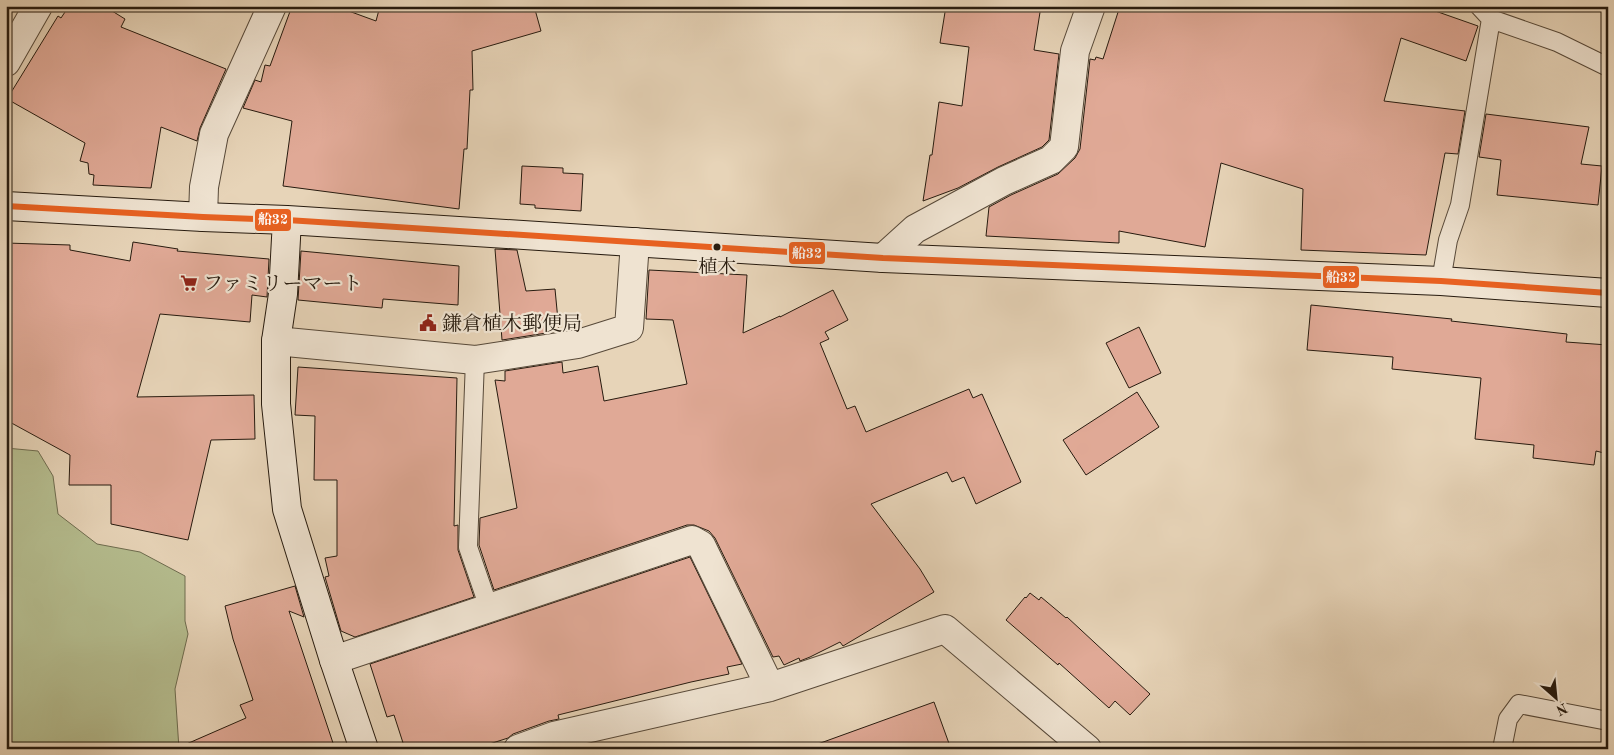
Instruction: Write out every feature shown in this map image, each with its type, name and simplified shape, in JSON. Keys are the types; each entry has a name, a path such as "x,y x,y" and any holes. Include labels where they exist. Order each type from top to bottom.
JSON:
{"street":[{"path":"6,62 38,6"},
{"path":"203,218 204,187 214,134 272,6"},
{"path":"883,258 915,229 1004,182 1051,160 1064,147 1076,51 1090,6"},
{"path":"6,206 203,218 287,220 883,258 1441,281 1608,293"},
{"path":"287,220 283,294 276,341 276,404 287,509 364,749"},
{"path":"276,341 475,360 578,344 629,328 636,242"},
{"path":"334,660 692,540 701,545 770,687"},
{"path":"518,749 554,736 770,687 945,629 1087,749"}],"lane":[{"path":"1441,281 1448,240 1460,205 1485,12 1608,66"},
{"path":"475,360 468,547 490,608"},
{"path":"1502,749 1508,719 1519,704 1608,721"}],"green space":[{"path":"6,448 38,451 53,476 58,514 97,544 140,552 185,576 185,621 188,634 175,689 179,749 6,749"}],"building":[{"path":"69,6 104,6 125,19 121,27 226,69 200,128 197,141 161,127 151,188 93,185 94,175 89,174 88,163 80,161 85,143 7,99 58,16 61,18"},
{"path":"292,6 335,6 376,21 380,6 534,6 541,31 472,51 473,90 470,90 467,149 464,149 459,209 283,186 292,121 243,108 255,80 261,82 265,65 270,66"},
{"path":"946,6 1041,6 1034,50 1059,54 1049,140 1042,147 958,188 923,201 930,155 932,155 939,102 962,106 969,47 940,43"},
{"path":"1120,6 1421,6 1478,26 1466,61 1401,38 1384,101 1465,111 1458,154 1445,153 1426,255 1301,250 1303,189 1221,163 1205,247 1119,231 1119,243 986,236 989,207 1058,174 1075,158 1080,149 1090,59 1095,60 1096,57 1103,59"},
{"path":"1486,114 1589,127 1581,164 1602,166 1598,205 1497,195 1501,160 1479,157"},
{"path":"522,166 563,168 563,173 583,174 581,211 535,208 535,205 520,204"},
{"path":"133,242 178,249 177,251 269,259 267,297 252,295 250,322 160,314 137,397 254,395 255,439 211,440 188,540 111,524 111,485 69,485 70,455 6,420 6,243 70,245 70,250 130,261"},
{"path":"495,249 517,250 526,291 555,289 559,331 502,340"},
{"path":"301,251 459,266 458,305 383,299 382,308 298,300"},
{"path":"649,270 747,275 743,333 780,317 833,290 848,320 825,332 829,339 820,343 847,409 855,406 866,432 969,389 973,398 982,394 1021,482 976,504 964,477 952,482 947,472 871,504 920,569 934,592 843,646 840,642 810,657 800,661 799,658 784,665 779,656 773,657 715,538 709,531 694,525 687,525 494,590 479,545 480,518 517,508 495,380 505,381 505,371 562,362 563,373 598,366 604,401 687,384 673,320 646,319"},
{"path":"1311,305 1452,319 1451,321 1567,334 1566,342 1608,345 1608,454 1596,451 1594,465 1533,458 1534,445 1475,439 1481,378 1392,369 1393,357 1307,350"},
{"path":"1139,327 1161,373 1129,388 1106,343"},
{"path":"298,367 457,378 454,526 458,525 458,550 474,597 355,637 341,631 325,577 329,576 325,558 337,556 337,480 314,480 315,416 295,415"},
{"path":"1137,392 1159,427 1086,475 1063,440"},
{"path":"690,557 742,664 727,667 729,674 558,715 559,719 474,749 405,749 394,715 387,717 370,664"},
{"path":"295,586 304,617 289,611 335,749 175,749 246,718 240,705 253,700 233,639 225,606"},
{"path":"1030,593 1039,600 1041,597 1067,617 1150,694 1130,715 1115,701 1109,708 1059,663 1058,665 1006,620"},
{"path":"934,702 951,749 816,749 815,745"}],"transit line":[{"name":"船32","path":"6,206 287,220 883,258 1441,281 1608,293"}],"place":[{"name":"植木","path":"717,247"},
{"name":"ファミリーマート","path":"189,283"},
{"name":"鎌倉植木郵便局","path":"428,323"}]}
